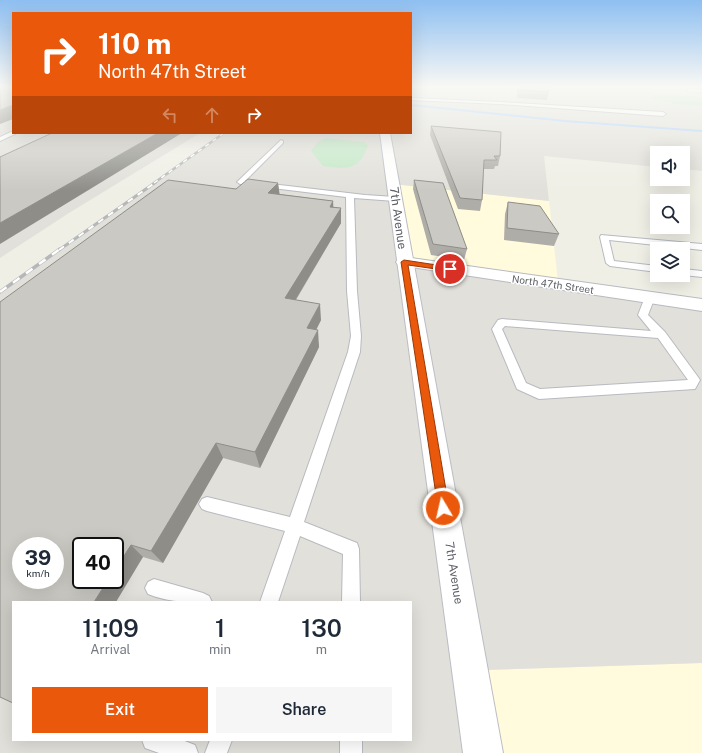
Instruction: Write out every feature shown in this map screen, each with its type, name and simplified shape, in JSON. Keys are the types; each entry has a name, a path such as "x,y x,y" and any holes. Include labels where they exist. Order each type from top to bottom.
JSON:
{"street":[{"name":"7th Avenue","path":"385,134 404,262 483,753"},
{"name":"North 47th Street","path":"404,262 702,305"}],"lane":[{"path":"0,139 12,133"},
{"path":"281,142 240,182 395,199"},
{"path":"269,601 354,352 356,336 352,291 350,195"},
{"path":"650,268 610,264 604,237 653,242"},
{"path":"690,246 702,247"},
{"path":"690,273 702,274"},
{"path":"650,297 643,315 661,335 694,380 691,386 539,394 521,386 497,329 502,322 661,335"},
{"path":"207,504 295,526 350,549 351,601"},
{"path":"154,588 200,601"},
{"path":"156,741 187,753"},
{"path":"216,753 221,741"},
{"path":"351,741 351,753"}],"shaded area":[{"path":"0,121 12,121 12,134 198,134 69,213 0,258"},
{"path":"412,121 702,121 702,171 690,170 690,146 650,146 650,166 544,156 549,201 393,184 390,147 392,134 412,134"},
{"path":"223,134 385,134 477,753 0,753 0,294"},
{"path":"393,184 549,201 558,282 405,261"},
{"path":"410,263 702,307 702,663 484,670"},
{"path":"702,663 702,753 498,753 484,670"}],"green space":[{"path":"326,138 363,142 368,145 361,160 356,164 345,168 323,166 311,151 318,142"}],"building":[{"path":"431,126 501,132 500,156 494,156 497,160 484,160 482,200 460,198"},
{"path":"50,134 156,134 0,223 0,157"},
{"path":"248,179 278,183 268,193 333,201 330,207 341,208 285,298 320,304 307,328 318,330 255,452 216,443 151,551 131,545 124,556 124,537 72,537 72,589 102,589 95,601 12,601 12,703 0,697 0,302 168,180 236,189"},
{"path":"414,180 443,183 467,249 433,244"},
{"path":"508,202 540,206 559,234 507,228"}],"waterway":[{"path":"567,121 702,131"}],"railway":[{"path":"154,183 223,134"},
{"path":"59,250 156,182"},
{"path":"0,292 60,249"}],"route":[{"path":"443,508 404,262 450,269"}]}
